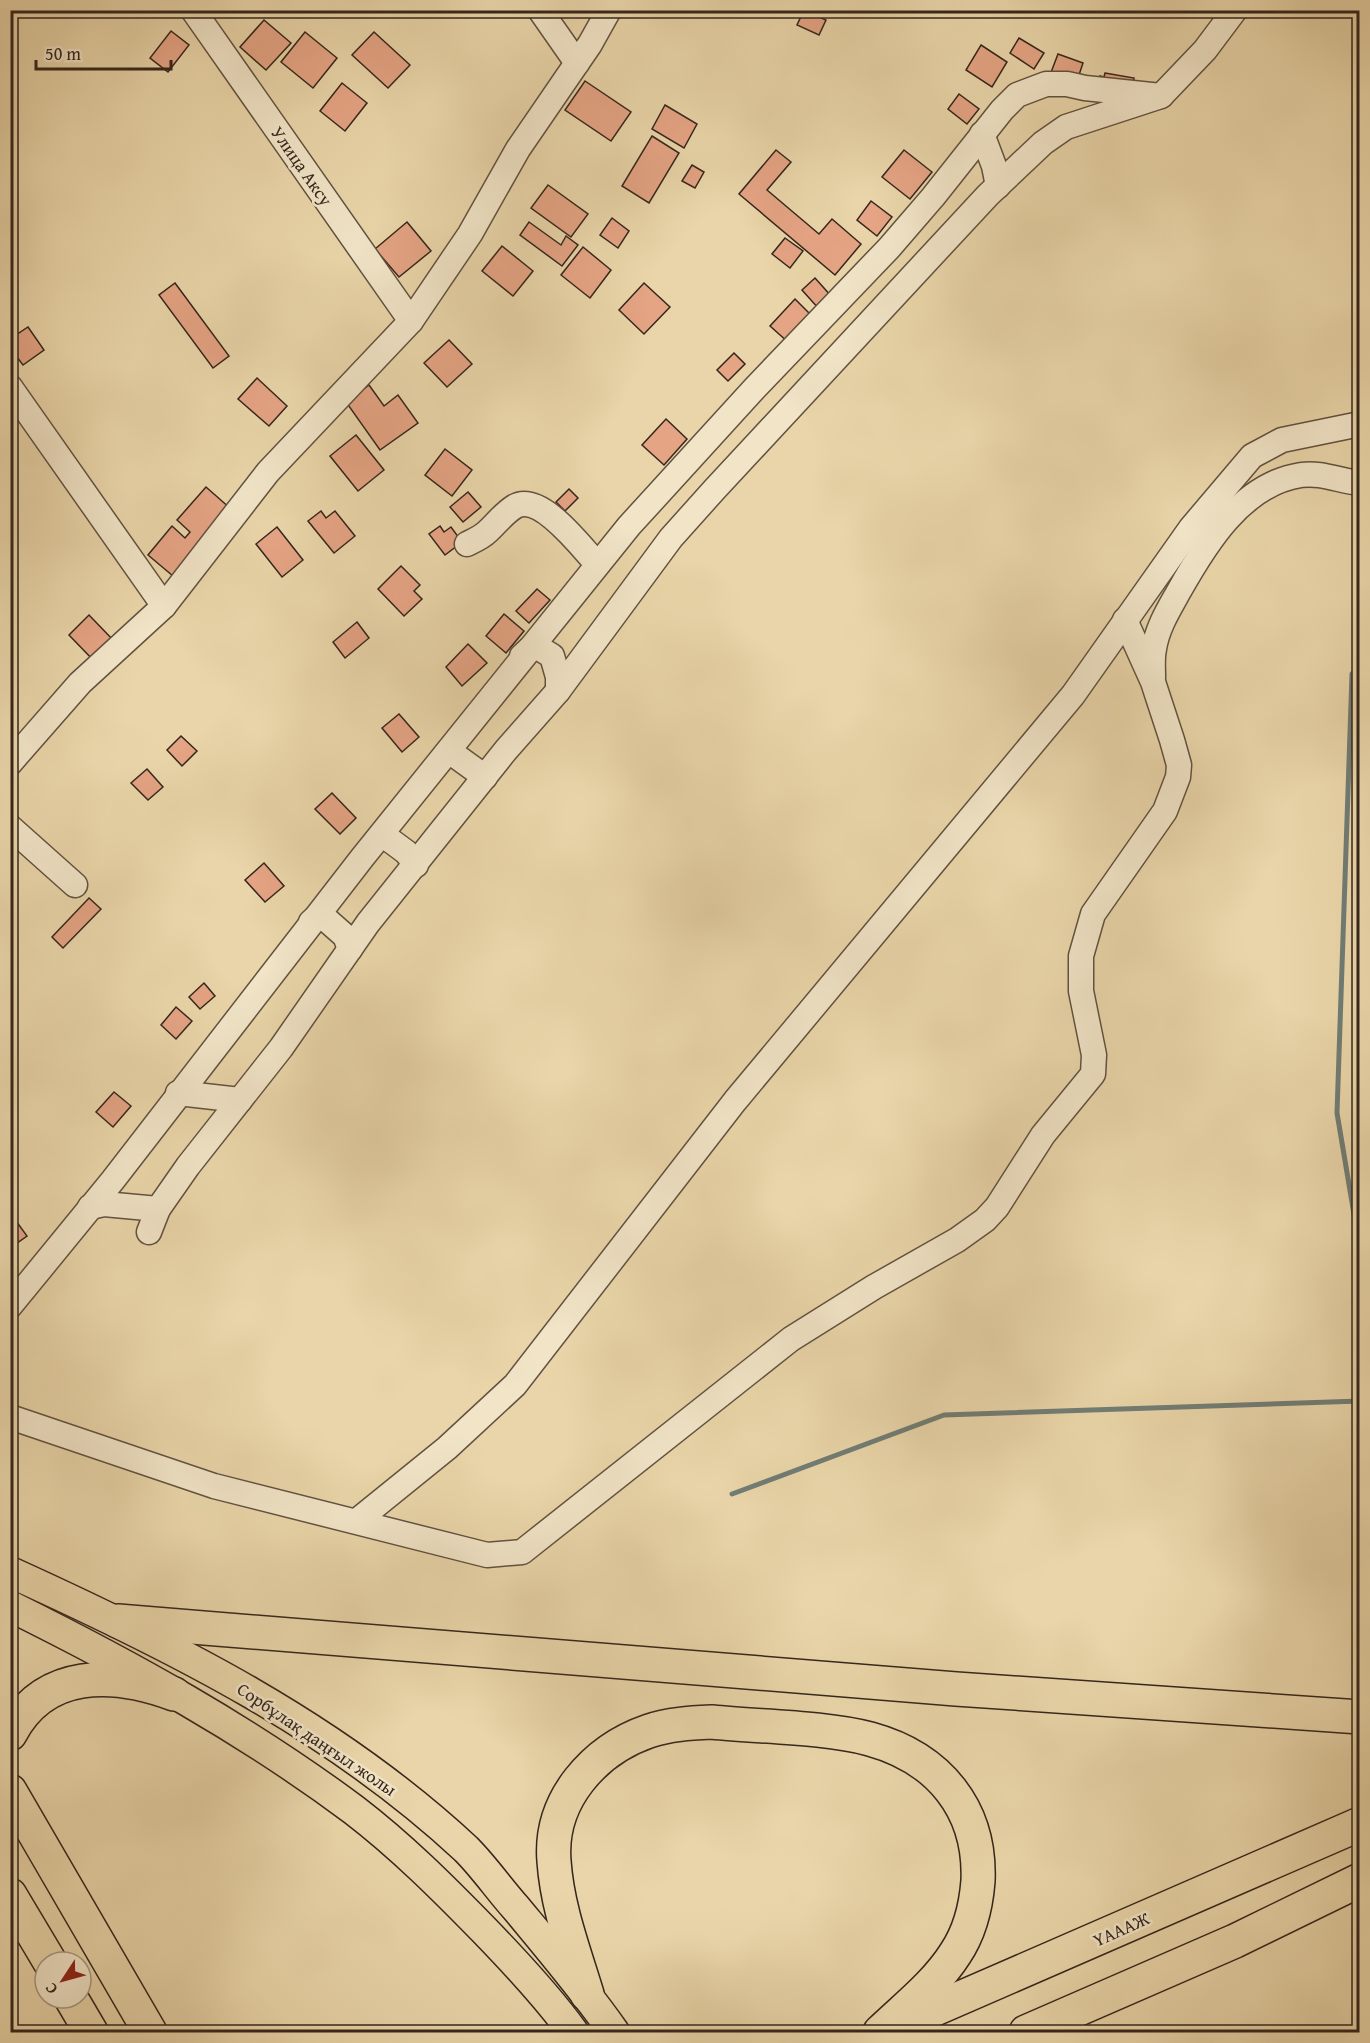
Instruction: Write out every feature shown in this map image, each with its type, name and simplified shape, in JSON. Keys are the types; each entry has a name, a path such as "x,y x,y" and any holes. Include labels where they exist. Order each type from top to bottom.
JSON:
{"highway":[{"path":"118,1622 956,1689 1359,1717"},
{"path":"10,1734 28,1708 44,1696 82,1680 126,1680 174,1694"},
{"path":"587,1994 566,1929 553,1860 556,1829 562,1807 588,1768 628,1740 650,1730 692,1723 712,1722 845,1735 870,1739 894,1748 938,1775 957,1796 970,1821 976,1842 977,1893 966,1934 944,1969 880,2032"},
{"path":"10,1791 150,2032"},
{"name":"ҮАААЖ","path":"880,2032 1359,1824"},
{"path":"1026,2032 1235,1941 1359,1880"},
{"path":"10,1895 43,1950"},
{"path":"78,2010 91,2032"}],"main road":[{"name":"Сорбұлақ даңғыл жолы","path":"10,1572 118,1622 270,1702 378,1775 467,1851 587,1994 614,2032"},
{"path":"64,1633 77,1632 88,1622 88,1615 80,1604"},
{"name":"Сорбұлақ даңғыл жолы","path":"10,1606 64,1633 248,1737 354,1811 438,1883 516,1963 573,2032"}],"street":[{"name":"Улица Аксу","path":"193,10 411,321"},
{"path":"540,10 577,63"},
{"path":"10,763 80,683 164,606 268,472 411,321 470,234 518,149 577,63 609,10"},
{"path":"149,1232 158,1209 281,1047 350,948 485,777 558,691 670,538 998,186 1043,143 1066,127 1161,96 1205,50 1235,10"},
{"path":"10,1306 90,1207 311,922 597,564 683,466 889,248 1017,94 1046,84 1067,84 1161,96"},
{"path":"1066,127 1080,108 1085,88"},
{"path":"982,134 994,166 998,186"},
{"path":"10,387 164,606"},
{"path":"358,1521 447,1448 515,1385 735,1101 1073,694 1191,528 1252,456 1282,440 1359,424"},
{"path":"683,466 714,490"},
{"path":"1153,682 1154,649 1165,616 1203,547 1249,498 1275,482 1301,475 1326,474 1359,483"},
{"path":"467,544 486,534 501,517 517,505 530,503 553,518 597,564"},
{"path":"10,1417 214,1486 487,1555 522,1552 791,1339 874,1287 957,1240 985,1220 997,1207 1043,1135 1093,1074 1094,1055 1081,991 1081,956 1093,914 1165,811 1178,777 1179,765 1153,682 1125,620"},
{"path":"522,656 534,645 552,657 558,677 558,691"},
{"path":"449,751 485,777"},
{"path":"10,827 75,885"},
{"path":"378,839 383,835 394,842 416,865"},
{"path":"311,922 320,914 345,936 350,948"},
{"path":"178,1093 240,1100"},
{"path":"90,1207 104,1204 158,1209"}],"building":[{"path":"804,10 826,20 819,35 797,25"},
{"path":"264,20 291,43 266,70 240,47"},
{"path":"171,31 189,45 168,72 150,58"},
{"path":"305,32 337,58 313,88 281,62"},
{"path":"374,32 410,65 388,88 352,55"},
{"path":"1019,38 1044,53 1034,69 1010,53"},
{"path":"981,45 1007,62 992,87 966,70"},
{"path":"1058,54 1083,63 1076,84 1050,75"},
{"path":"1105,73 1134,78 1132,91 1098,84 1100,76 1104,77"},
{"path":"585,81 631,112 611,141 565,110"},
{"path":"342,83 367,103 345,131 320,111"},
{"path":"959,94 979,109 967,124 948,109"},
{"path":"665,105 697,124 684,148 652,129"},
{"path":"652,136 679,153 649,203 622,186"},
{"path":"776,150 791,162 767,190 819,234 832,219 861,244 835,275 739,194"},
{"path":"904,150 932,172 910,199 882,177"},
{"path":"692,165 704,172 695,188 682,181"},
{"path":"548,185 588,214 571,237 531,208"},
{"path":"871,201 892,217 877,236 857,220"},
{"path":"612,218 629,231 618,248 600,235"},
{"path":"407,222 431,251 399,277 375,249"},
{"path":"529,222 561,245 566,236 578,245 562,266 520,235"},
{"path":"785,238 803,251 790,268 772,254"},
{"path":"502,246 533,271 513,296 482,271"},
{"path":"583,247 611,270 590,298 561,275"},
{"path":"815,278 832,297 819,309 802,290"},
{"path":"175,283 229,356 213,368 159,295"},
{"path":"644,283 670,307 644,334 619,310"},
{"path":"795,299 813,317 789,343 770,326"},
{"path":"28,327 44,350 23,365 10,348 10,339"},
{"path":"449,340 472,364 447,387 424,363"},
{"path":"734,353 745,364 728,381 717,370"},
{"path":"257,378 287,406 269,426 238,399"},
{"path":"369,385 384,406 398,395 418,423 380,450 346,402"},
{"path":"666,419 687,439 664,465 642,445"},
{"path":"356,435 384,470 358,491 330,456"},
{"path":"445,449 472,470 452,496 425,475"},
{"path":"206,487 231,509 173,576 148,555 172,526 185,538 190,532 177,520"},
{"path":"569,489 578,498 565,511 556,502"},
{"path":"468,492 481,507 463,522 450,507"},
{"path":"321,511 326,518 335,511 355,536 334,553 308,521"},
{"path":"440,526 444,532 451,527 462,542 445,555 429,534"},
{"path":"277,527 303,560 282,577 256,544"},
{"path":"401,566 420,585 414,591 422,599 404,616 378,589"},
{"path":"537,589 550,600 529,623 516,611"},
{"path":"504,614 524,631 506,653 486,636"},
{"path":"89,615 114,641 94,661 69,635"},
{"path":"357,622 369,638 345,658 333,642"},
{"path":"468,644 487,663 462,686 446,667"},
{"path":"399,714 419,737 402,752 382,728"},
{"path":"181,736 197,751 182,766 167,750"},
{"path":"147,769 163,787 148,800 131,783"},
{"path":"332,793 356,818 340,834 315,809"},
{"path":"264,863 284,886 265,902 245,880"},
{"path":"89,898 101,909 63,948 52,937"},
{"path":"204,983 215,996 200,1009 189,997"},
{"path":"176,1007 192,1021 176,1039 161,1025"},
{"path":"114,1092 131,1106 113,1127 96,1112"},
{"path":"10,1215 27,1236 10,1248"}],"waterway":[{"path":"1360,667 1352,674 1337,1113 1360,1250"},
{"path":"732,1494 944,1415 1360,1401"}]}
